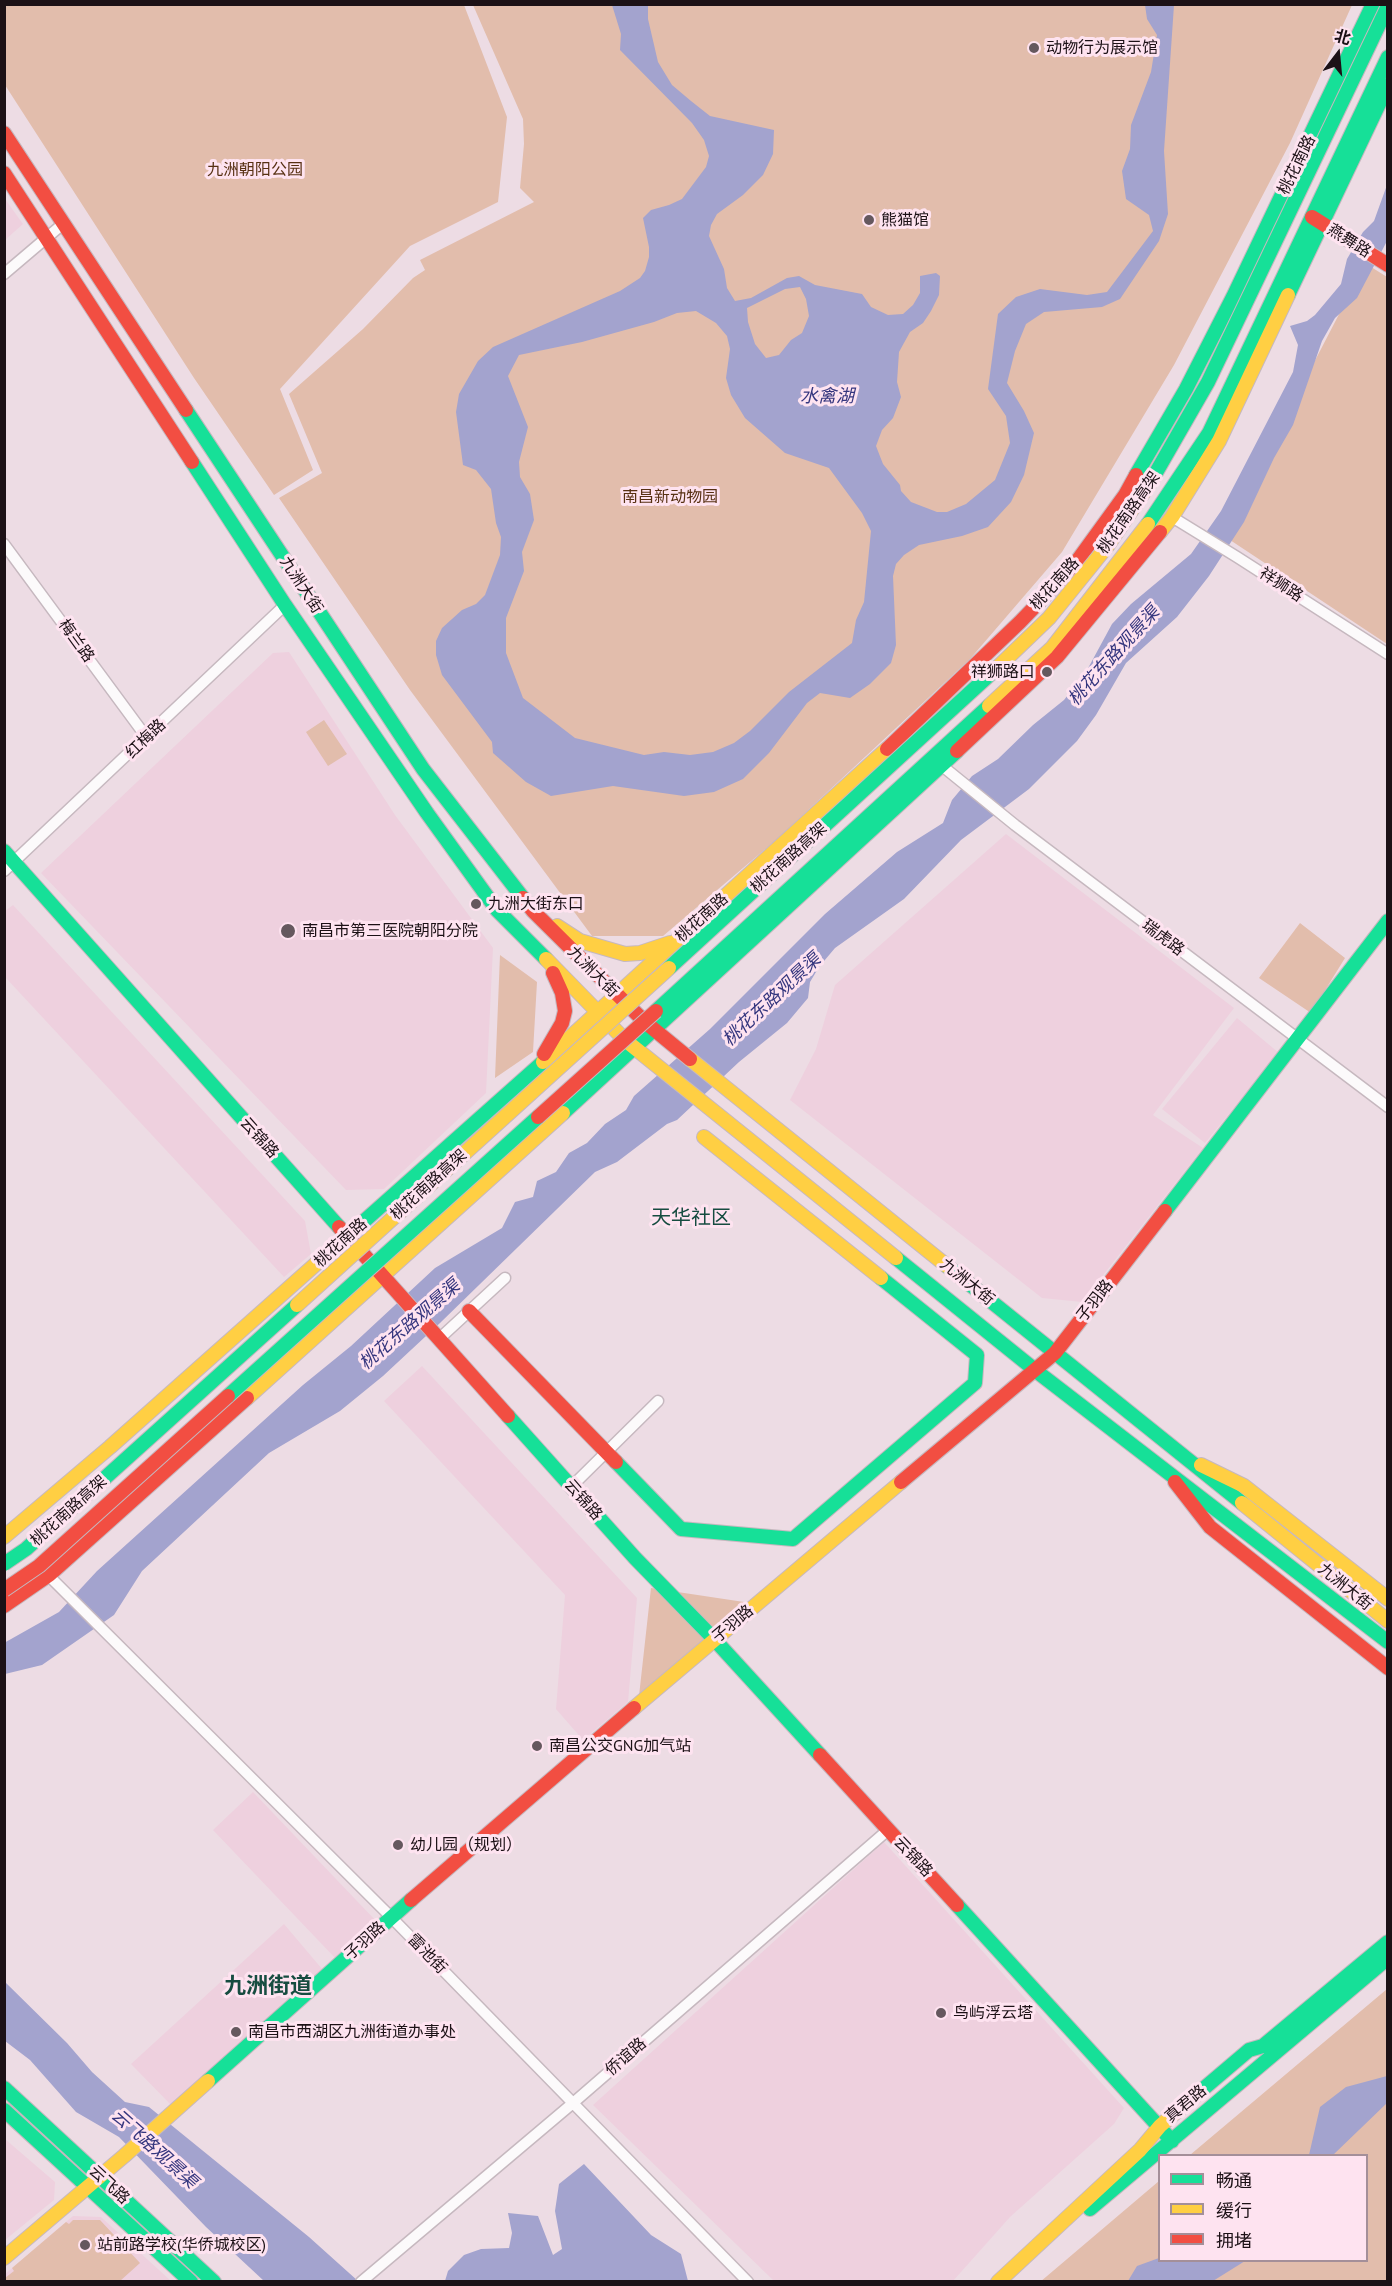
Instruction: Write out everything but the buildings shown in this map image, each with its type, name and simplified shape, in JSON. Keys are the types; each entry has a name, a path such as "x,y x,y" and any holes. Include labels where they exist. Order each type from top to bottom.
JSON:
{"main road":[{"name":"桃花南路","path":"6,1532 110,1448 597,1014 916,722 1020,622 1072,568 1125,495 1186,389 1233,297 1373,4"},
{"name":"桃花南路高架","path":"4,1564 26,1549 602,1030 1010,656 1048,618 1108,545 1159,470 1208,382 1388,6"},
{"name":"桃花南路高架","path":"4,1590 44,1571 1052,648 1159,509 1209,433 1317,220 1388,57"},
{"path":"4,1606 389,1281 604,1076 1057,657 1172,517 1219,441 1317,220 1388,85"},
{"name":"九洲大街","path":"4,133 423,769 533,911 616,996 654,1030 1388,1621"},
{"name":"九洲大街","path":"4,173 285,606 374,737 497,910 597,1014 634,1048 1035,1370 1388,1642"},
{"name":"燕舞路","path":"1317,220 1385,264"},
{"name":"云锦路","path":"8,861 389,1281 635,1558 714,1639 1172,2140"},
{"path":"497,910 555,976 562,993 565,1011 562,1023 551,1045 530,1074"},
{"path":"533,911 580,941 609,951 640,953 679,939"},
{"name":"子羽路","path":"4,2258 124,2157 391,1917 714,1639 1055,1353 1388,921"},
{"path":"604,1076 633,1065 642,1064 659,1068"},
{"path":"469,1311 681,1530 793,1539 975,1383 978,1355 704,1137"},
{"path":"1013,1388 1034,1384 1053,1384"},
{"path":"1179,1454 1244,1486 1388,1599"},
{"path":"1166,1470 1210,1527 1388,1668"},
{"name":"真君路","path":"998,2282 1140,2150 1160,2126 1249,2050 1263,2046 1388,1942"},
{"name":"真君路","path":"1009,2282 1030,2260 1388,1958"},
{"name":"云飞路","path":"4,2088 214,2282"},
{"name":"云飞路","path":"4,2110 191,2282"}],"street":[{"path":"4,274 64,223"},
{"name":"祥狮路","path":"1172,517 1237,556 1388,654"},
{"name":"梅兰路","path":"4,544 147,738"},
{"name":"红梅路","path":"8,861 147,738 285,606"},
{"name":"瑞虎路","path":"941,765 1015,825 1388,1107"},
{"path":"438,1336 505,1278"},
{"path":"571,1486 657,1401"},
{"path":"6,1532 26,1549"},
{"name":"雷池街","path":"44,1571 391,1917 748,2282"},
{"name":"侨谊路","path":"361,2282 573,2103 888,1830"}],"shaded area":[{"path":"5,199 23,224 4,240"},
{"name":"南昌市第三医院朝阳分院","path":"289,652 395,815 493,948 486,1093 384,1189 346,1190 41,873 273,653"},
{"path":"1006,834 1234,1008 1153,1115 1203,1148 1082,1302 1042,1298 790,1100 816,1049 835,985"},
{"path":"13,905 305,1221 311,1254 284,1277 5,977 5,911"},
{"path":"1237,1018 1279,1053 1205,1143 1162,1109"},
{"path":"422,1366 637,1598 628,1702 583,1740 556,1709 565,1595 384,1401"},
{"path":"253,1792 377,1922 337,1960 213,1830"},
{"path":"884,1842 1124,2108 1114,2124 1010,2217 953,2281 774,2281 593,2105"},
{"path":"284,1924 328,1976 174,2108 131,2064"},
{"path":"5,2139 55,2182 54,2200 5,2240"},
{"name":"站前路学校(华侨城校区)","path":"73,2216 101,2217 171,2281 5,2282 4,2275"}],"green space":[{"name":"九洲朝阳公园","path":"4,5 464,5 507,117 498,202 410,246 280,389 313,470 274,495 194,378 5,85"},
{"name":"南昌新动物园","path":"473,5 1352,5 1290,143 1174,365 1062,552 970,659 776,840 663,936 592,936 410,690 279,498 322,473 289,394 363,329 413,278 425,270 420,260 534,202 520,188 524,144 523,119"},
{"path":"1368,265 1387,277 1387,644 1224,536 1349,295"},
{"path":"324,720 347,754 328,766 306,732"},
{"path":"1300,923 1345,958 1311,1013 1259,978"},
{"path":"500,955 537,982 533,1052 495,1078"},
{"path":"651,1588 764,1605 637,1714"},
{"path":"1387,1989 1387,2281 1040,2282 1158,2182 1158,2262 1368,2262 1368,2154 1191,2154"},
{"name":"站前路学校(华侨城校区)","path":"73,2220 100,2220 140,2263 120,2281 5,2281 5,2278 14,2271 12,2268 66,2222 69,2224"}],"water":[{"name":"水禽湖","path":"612,5 648,5 648,19 658,62 672,85 710,116 774,130 773,154 763,175 743,195 717,214 711,225 709,236 724,269 727,288 735,301 751,298 787,278 799,276 815,285 862,294 871,307 888,315 903,314 913,305 920,293 920,276 936,273 940,276 939,295 931,311 923,323 910,332 899,352 897,382 901,397 893,418 882,430 876,446 883,464 911,502 937,512 947,512 966,504 995,480 1010,443 1006,416 988,389 998,314 1016,297 1040,289 1087,295 1107,292 1153,231 1149,215 1126,199 1122,171 1130,149 1131,125 1151,72 1157,35 1147,19 1145,5 1174,5 1164,151 1168,214 1159,241 1120,299 1102,307 1044,312 1026,324 1015,351 1007,383 1034,433 1024,475 1011,502 988,527 962,536 919,545 904,555 896,564 893,576 896,645 891,663 870,684 850,698 820,693 807,703 769,753 743,779 714,792 684,796 613,786 551,796 526,782 493,753 492,742 442,675 436,655 436,641 442,628 462,610 476,604 485,595 500,555 501,537 496,523 491,489 476,470 463,465 456,412 459,394 478,361 493,347 620,291 640,278 645,271 649,257 643,218 651,210 682,199 706,167 709,156 704,140 692,123 620,50 621,34","holes":["800,287 806,299 809,316 802,333 791,340 779,355 766,358 755,344 748,322 747,308 785,289","696,311 716,323 727,336 730,349 726,378 731,395 745,418 785,453 829,468 862,513 871,531 864,602 856,620 852,643 789,692 750,731 734,743 713,752 690,755 664,752 644,755 575,738 523,698 506,653 506,618 524,571 522,552 534,520 530,494 520,477 519,462 528,427 508,376 519,355 582,342 654,322 677,313"]},
{"name":"桃花东路观景渠","path":"1387,185 1387,241 1357,298 1335,318 1322,341 1293,425 1274,458 1244,522 1209,576 1177,617 1126,663 1096,715 1077,741 1029,789 961,840 904,899 835,948 810,982 808,998 787,1023 739,1062 677,1120 667,1124 617,1162 595,1172 383,1376 340,1411 269,1453 142,1571 114,1615 42,1665 5,1674 4,1643 59,1612 97,1571 303,1385 351,1346 435,1268 502,1228 515,1202 533,1197 537,1181 556,1172 569,1153 587,1143 605,1124 626,1110 634,1096 710,1029 825,914 897,852 943,823 952,800 972,776 998,759 1033,725 1064,700 1086,672 1112,624 1131,604 1191,554 1221,511 1293,372 1298,345 1290,326 1307,321 1315,315 1341,284 1347,259 1363,232 1374,221"},
{"name":"云飞路观景渠","path":"5,1982 67,2043 92,2072 125,2102 149,2107 309,2237 358,2281 264,2281 206,2227 119,2137 76,2112 30,2060 5,2041"},
{"path":"1387,2076 1387,2103 1334,2154 1309,2154 1320,2107 1346,2087"},
{"path":"584,2164 651,2235 681,2254 688,2281 445,2281 448,2271 464,2255 481,2249 509,2248 512,2233 508,2213 538,2216 553,2255 562,2249 555,2211 559,2184"},
{"path":"1158,2258 1158,2262 1243,2262 1213,2281 1128,2281 1137,2266"}],"traffic: fast":[{"path":"1136,475 1186,389 1233,297 1373,4"},
{"path":"1150,483 1208,382 1388,6"},
{"path":"1148,524 1209,433 1388,57"},
{"path":"1288,295 1388,85"},
{"path":"186,410 423,769 523,898"},
{"path":"192,462 285,605 427,813 497,910 546,959"},
{"path":"669,968 998,667"},
{"path":"656,1011 989,706"},
{"path":"563,1113 957,751"},
{"path":"4,851 339,1227"},
{"path":"1165,1211 1388,921"},
{"path":"317,1263 543,1062"},
{"path":"228,1396 538,1117"},
{"path":"896,1258 1040,1374 1388,1642"},
{"path":"947,1266 1242,1503"},
{"path":"616,1462 681,1529 793,1539 975,1383 977,1355 881,1278"},
{"path":"4,1564 26,1549 297,1305"},
{"path":"508,1416 635,1558 714,1639 820,1755"},
{"path":"208,2081 411,1900"},
{"path":"957,1905 1172,2141"},
{"path":"1176,2112 1249,2050 1263,2046 1388,1942"},
{"path":"1090,2209 1388,1958"},
{"path":"4,2088 214,2282"},
{"path":"4,2110 191,2282"}],"traffic: slow":[{"path":"1160,532 1172,517 1219,441 1288,295"},
{"path":"998,667 1049,618 1108,545 1150,483"},
{"path":"989,706 1052,648 1148,524"},
{"path":"543,1062 887,749"},
{"path":"557,926 580,941 625,954 640,953 670,943"},
{"path":"546,959 625,1040 896,1258"},
{"path":"297,1305 669,968"},
{"path":"690,1059 947,1266"},
{"path":"247,1398 563,1113"},
{"path":"704,1137 881,1278"},
{"path":"4,1537 110,1447 317,1263"},
{"path":"1201,1465 1244,1486 1388,1599"},
{"path":"634,1708 901,1482"},
{"path":"1242,1503 1388,1621"},
{"path":"4,2258 208,2081"},
{"path":"998,2282 1140,2150 1160,2126 1176,2112"}],"traffic: jam":[{"path":"4,133 186,410"},
{"path":"4,173 192,462"},
{"path":"1312,217 1388,265"},
{"path":"887,749 1020,622 1072,568 1125,495 1136,475"},
{"path":"957,751 1057,657 1160,532"},
{"path":"523,898 533,911 645,1022 690,1059"},
{"path":"544,1054 562,1023 565,1011 562,993 553,973"},
{"path":"538,1117 656,1011"},
{"path":"901,1482 1055,1353 1165,1211"},
{"path":"339,1227 508,1416"},
{"path":"469,1311 616,1462"},
{"path":"4,1590 39,1566 228,1396"},
{"path":"4,1606 49,1575 247,1398"},
{"path":"1175,1482 1210,1527 1388,1668"},
{"path":"411,1900 634,1708"},
{"path":"820,1755 957,1905"}],"place":[{"name":"动物行为展示馆","path":"1034,48"},
{"name":"熊猫馆","path":"869,220"},
{"name":"祥狮路口","path":"1047,672"},
{"name":"九洲大街东口","path":"476,904"},
{"name":"南昌市第三医院朝阳分院","path":"288,931"},
{"name":"南昌公交GNG加气站","path":"537,1746"},
{"name":"幼儿园（规划）","path":"398,1845"},
{"name":"鸟屿浮云塔","path":"941,2013"},
{"name":"南昌市西湖区九洲街道办事处","path":"236,2032"},
{"name":"站前路学校(华侨城校区)","path":"85,2245"}],"district":[{"name":"天华社区","path":"691,1218"},
{"name":"九洲街道","path":"268,1987"}]}
